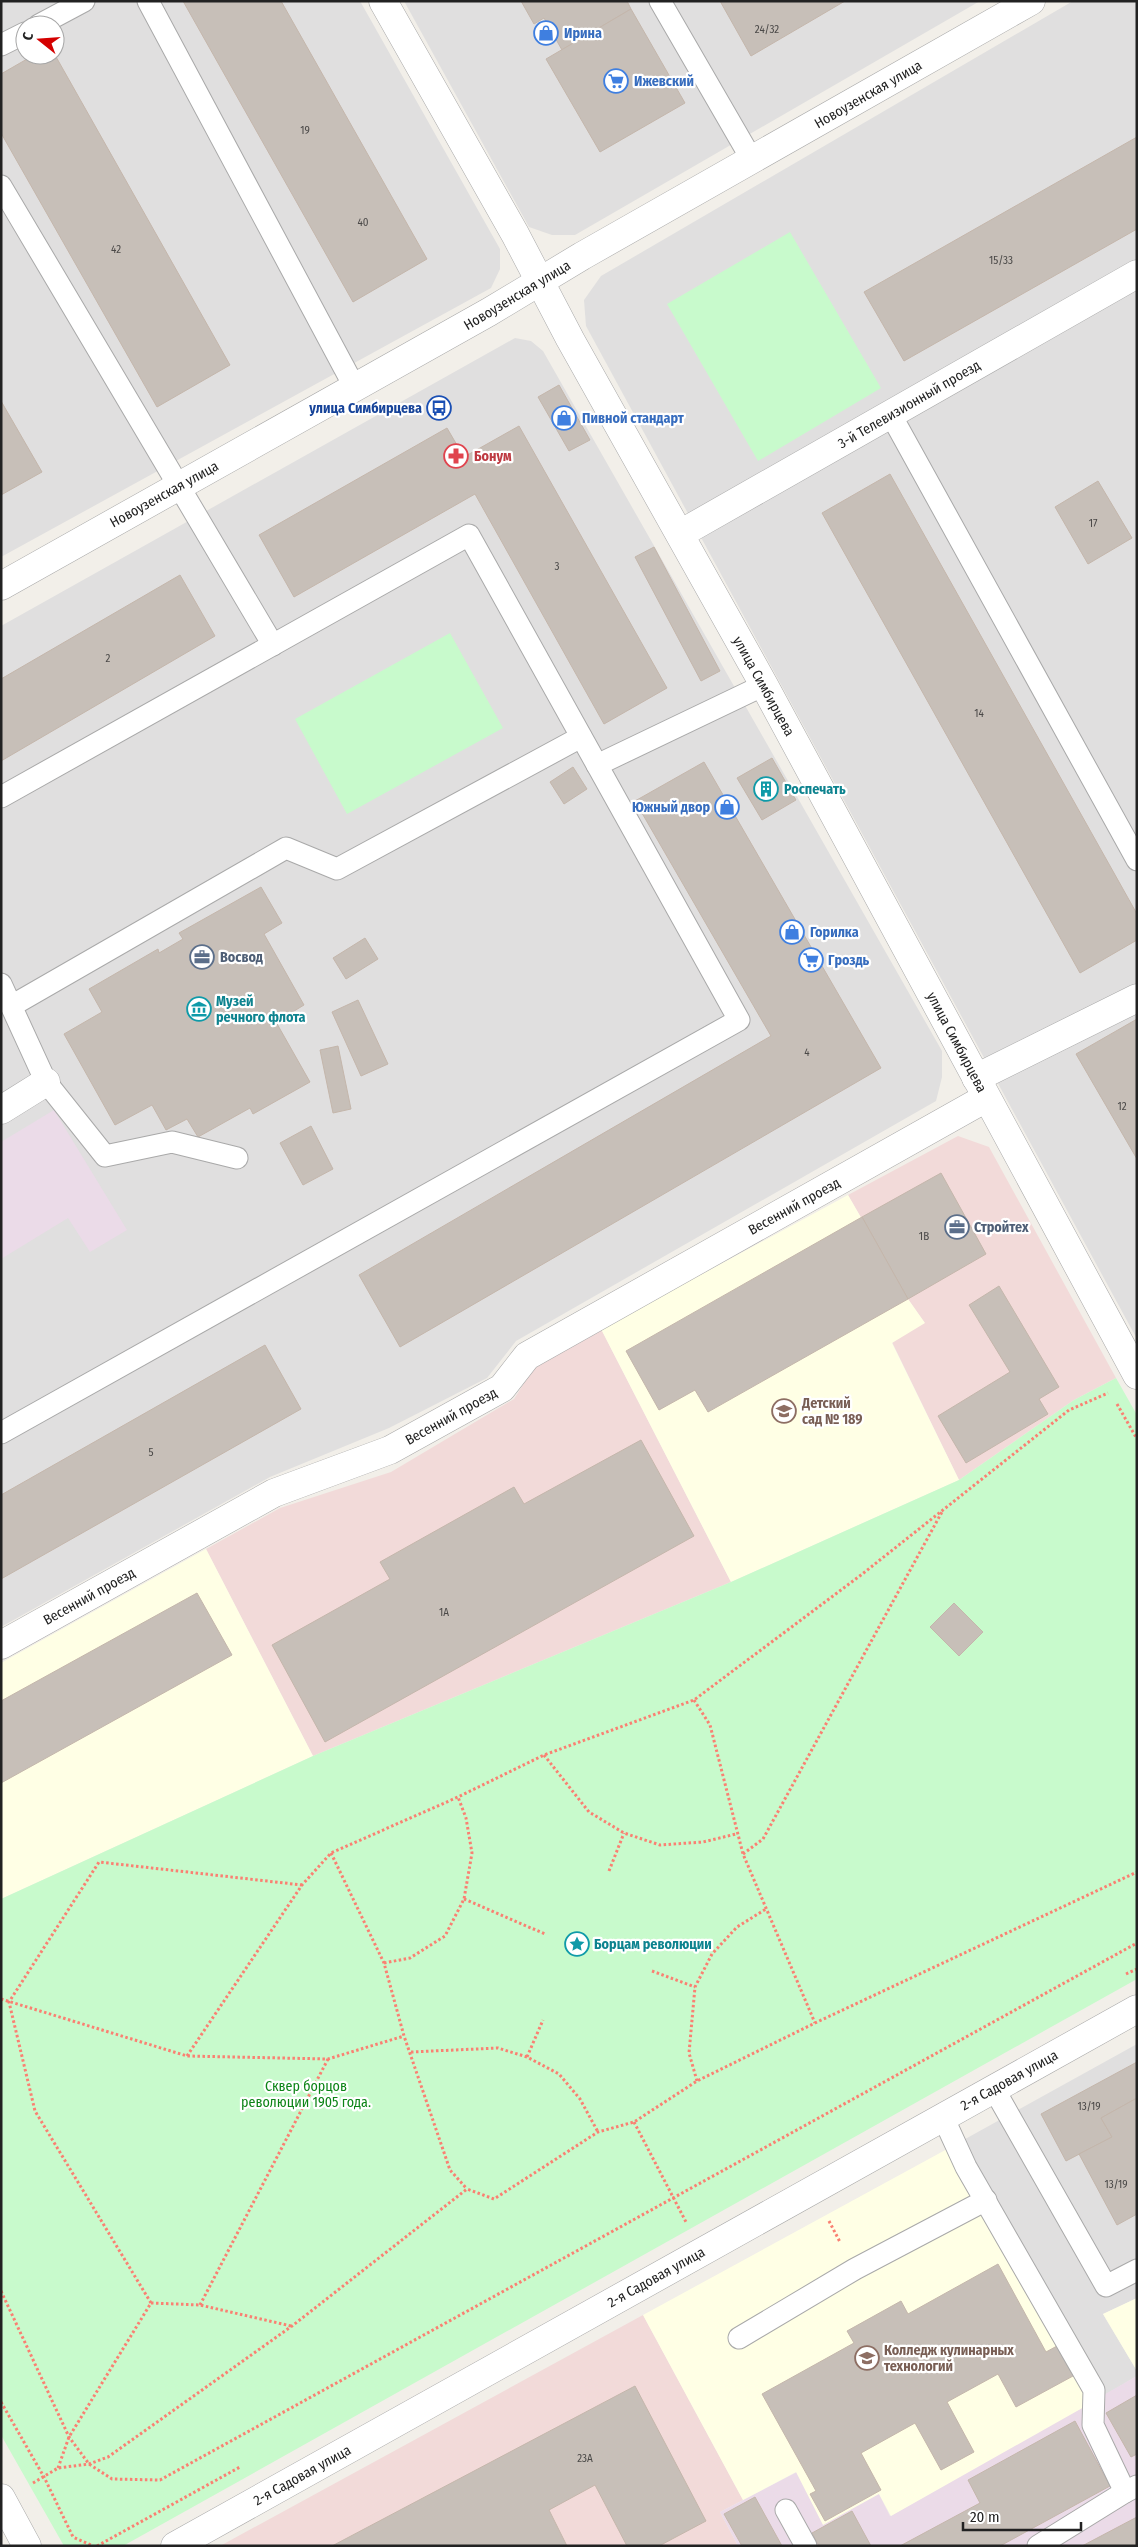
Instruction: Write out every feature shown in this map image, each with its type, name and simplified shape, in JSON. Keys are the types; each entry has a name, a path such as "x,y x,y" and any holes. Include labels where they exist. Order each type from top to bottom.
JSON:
{"street":[{"name":"улица Симбирцева","path":"383,1 764,685 1137,1375"},
{"name":"Новоузенская улица","path":"1,586 355,388 1031,1"},
{"name":"3-й Телевизионный проезд","path":"680,534 1137,274"},
{"name":"Весенний проезд","path":"1,1645 274,1493 390,1450 502,1388 527,1356 1137,998"},
{"path":"1,1110 46,1082"},
{"name":"2-я Садовая улица","path":"175,2546 1137,2009"},
{"path":"1,2498 26,2546"}],"lane":[{"path":"58,15 84,1"},
{"path":"148,1 355,388"},
{"path":"660,1 752,160"},
{"path":"1,45 15,37"},
{"path":"1,186 273,644"},
{"path":"891,415 1137,860"},
{"path":"1,797 469,535 739,1020 1,1433"},
{"path":"597,765 764,685"},
{"path":"13,1005 286,848 337,869 581,737"},
{"path":"1,984 13,1005 46,1082 105,1156 172,1142 237,1158"},
{"path":"994,2089 1106,2286 1137,2270"},
{"path":"943,2117 986,2200 1094,2390 1093,2425 1131,2489 1038,2546"},
{"path":"739,2338 855,2269 986,2200"},
{"path":"786,2510 806,2546"}],"path":[{"path":"187,2056 302,1884 331,1853 458,1797 544,1755 694,1700 861,1575 1069,1410 1110,1392 1137,1439"},
{"path":"743,1854 763,1838 944,1508"},
{"path":"694,1700 710,1725 736,1834 743,1854 815,2023"},
{"path":"544,1755 589,1812 624,1833 660,1845 704,1842 736,1834"},
{"path":"384,1963 410,1958 444,1936 464,1899 472,1853 466,1818 458,1797"},
{"path":"609,1871 624,1833"},
{"path":"331,1853 384,1963 404,2036 450,2170 467,2189 494,2199 598,2132 634,2122 697,2081 815,2023 1137,1872"},
{"path":"151,2303 35,2111 9,2002 99,1862 302,1884"},
{"path":"464,1899 545,1934"},
{"path":"697,2081 689,2053 695,1987 712,1954 737,1927 766,1908"},
{"path":"1,2291 69,2437 90,2464 112,2479 160,2480 1137,1943"},
{"path":"652,1971 695,1987"},
{"path":"1,1999 187,2056 328,2059 404,2036"},
{"path":"527,2057 542,2020"},
{"path":"411,2052 498,2048 527,2057 559,2074 580,2099 598,2132"},
{"path":"200,2305 328,2059"},
{"path":"634,2122 701,2252"},
{"path":"151,2303 69,2437 58,2468 90,2464 108,2456 292,2326 467,2189"},
{"path":"812,2190 855,2269"},
{"path":"151,2303 200,2305 292,2326"},
{"path":"1,2402 44,2477 73,2537 94,2546"}],"shaded area":[{"path":"1,1 360,1 500,249 500,269 491,288 1,557"},
{"path":"404,1 980,1 575,235 552,235 529,227"},
{"path":"1073,1 1137,1 1137,1339 586,326 584,300 601,276"},
{"path":"515,338 531,341 543,351 942,1051 942,1077 936,1101 516,1341 487,1378 389,1428 270,1477 1,1627 1,626"},
{"path":"54,1110 127,1230 90,1252 68,1218 1,1259 1,1142"},
{"path":"958,1136 989,1147 1116,1378 1074,1400 959,1480 892,1342 924,1322 908,1299 848,1195"},
{"name":"Детский сад № 189","path":"848,1195 908,1299 925,1323 892,1343 959,1480 731,1582 601,1329"},
{"path":"601,1329 731,1582 313,1756 206,1549 280,1508 391,1472 514,1399 535,1366"},
{"path":"206,1549 313,1756 1,1899 1,1663"},
{"path":"1137,2044 1137,2298 1103,2314 1137,2371 1137,2376 1093,2402 949,2148"},
{"name":"Колледж кулинарных технологий","path":"949,2148 1093,2402 891,2516 879,2494 823,2525 796,2472 743,2500 643,2315"},
{"path":"1137,2298 1137,2371 1103,2314"},
{"path":"643,2315 743,2500 720,2512 738,2546 220,2546"},
{"path":"1137,2376 1137,2546 738,2546 720,2512 797,2472 879,2494 890,2516"}],"green space":[{"path":"790,232 881,388 758,461 667,304"},
{"path":"450,633 503,728 347,814 295,719"},
{"name":"Сквер борцов революции 1905 года.","path":"1116,1378 1137,1415 1137,1979 123,2546 64,2546 1,2435 1,1899 313,1756 731,1582 959,1480 1074,1400"}],"building":[{"path":"183,1 281,1 427,259 353,302"},
{"path":"521,1 627,1 631,9 562,50 544,18 534,24"},
{"path":"720,1 845,1 751,56"},
{"name":"Ижевский","path":"631,9 685,103 600,152 546,59"},
{"path":"17,65 61,65 230,365 157,407 1,133 1,74"},
{"path":"1137,137 1137,229 904,361 864,292"},
{"name":"Пивной стандарт","path":"559,385 590,440 569,451 538,397"},
{"path":"1,401 42,472 1,495"},
{"path":"519,426 667,688 604,724 475,494 294,597 259,535 447,428 464,457"},
{"path":"890,474 1137,914 1137,940 1080,973 822,513"},
{"path":"1098,481 1132,538 1088,564 1055,507"},
{"path":"654,547 720,671 701,681 635,557"},
{"path":"180,575 215,636 1,761 1,679"},
{"name":"Роспечать","path":"772,758 796,800 762,820 737,778"},
{"path":"704,762 881,1068 400,1347 359,1275 771,1036 635,801"},
{"path":"573,767 587,789 564,804 550,782"},
{"name":"Музей речного флота","path":"261,887 282,923 264,934 304,1005 276,1022 310,1082 253,1114 250,1108 198,1137 187,1119 166,1130 152,1105 115,1125 64,1034 102,1012 89,989 158,949 159,953 183,939 179,933"},
{"path":"365,938 378,959 346,979 333,958"},
{"path":"358,1000 388,1064 361,1076 332,1012"},
{"path":"1137,1019 1137,1159 1076,1054"},
{"path":"338,1046 351,1109 333,1113 320,1050"},
{"path":"311,1126 333,1169 303,1185 280,1143"},
{"path":"941,1173 986,1254 908,1299 862,1217"},
{"path":"862,1217 908,1299 708,1412 695,1390 659,1410 626,1351"},
{"path":"999,1286 1059,1387 1039,1399 1048,1414 966,1463 938,1416 1010,1372 969,1305"},
{"path":"265,1345 301,1409 1,1579 1,1495"},
{"path":"641,1440 694,1536 325,1742 272,1645 390,1579 380,1562 514,1487 524,1504"},
{"path":"197,1593 232,1655 1,1783 1,1701"},
{"path":"954,1603 983,1632 959,1656 930,1627"},
{"path":"1137,2062 1137,2098 1101,2118 1112,2137 1066,2161 1041,2114"},
{"path":"1137,2098 1137,2214 1117,2225 1079,2154 1112,2137 1101,2118"},
{"path":"998,2264 1046,2352 1057,2346 1073,2376 1016,2407 998,2374 947,2402 974,2452 941,2470 915,2423 861,2453 881,2490 825,2521 810,2494 816,2491 762,2394 854,2343 847,2331 901,2301 908,2314"},
{"path":"635,2386 706,2521 659,2546 627,2546 595,2485 549,2510 567,2546 332,2546"},
{"path":"1137,2395 1137,2454 1131,2457 1106,2413"},
{"path":"1075,2421 1110,2486 1000,2546 900,2546 980,2503 968,2480"},
{"path":"755,2497 782,2546 742,2546 724,2514"},
{"path":"852,2511 871,2546 819,2546 812,2533"},
{"path":"1137,2517 1137,2546 1082,2546"}],"place":[{"name":"Ирина","path":"546,33"},
{"name":"Ижевский","path":"616,81"},
{"name":"улица Симбирцева","path":"439,408"},
{"name":"Пивной стандарт","path":"564,418"},
{"name":"Бонум","path":"456,456"},
{"name":"Роспечать","path":"766,789"},
{"name":"Южный двор","path":"727,807"},
{"name":"Горилка","path":"792,932"},
{"name":"Восвод","path":"202,957"},
{"name":"Гроздь","path":"811,960"},
{"name":"Музей речного флота","path":"199,1009"},
{"name":"Стройтех","path":"957,1227"},
{"name":"Детский сад № 189","path":"784,1411"},
{"name":"Борцам революции","path":"577,1944"},
{"name":"Колледж кулинарных технологий","path":"867,2358"}]}
